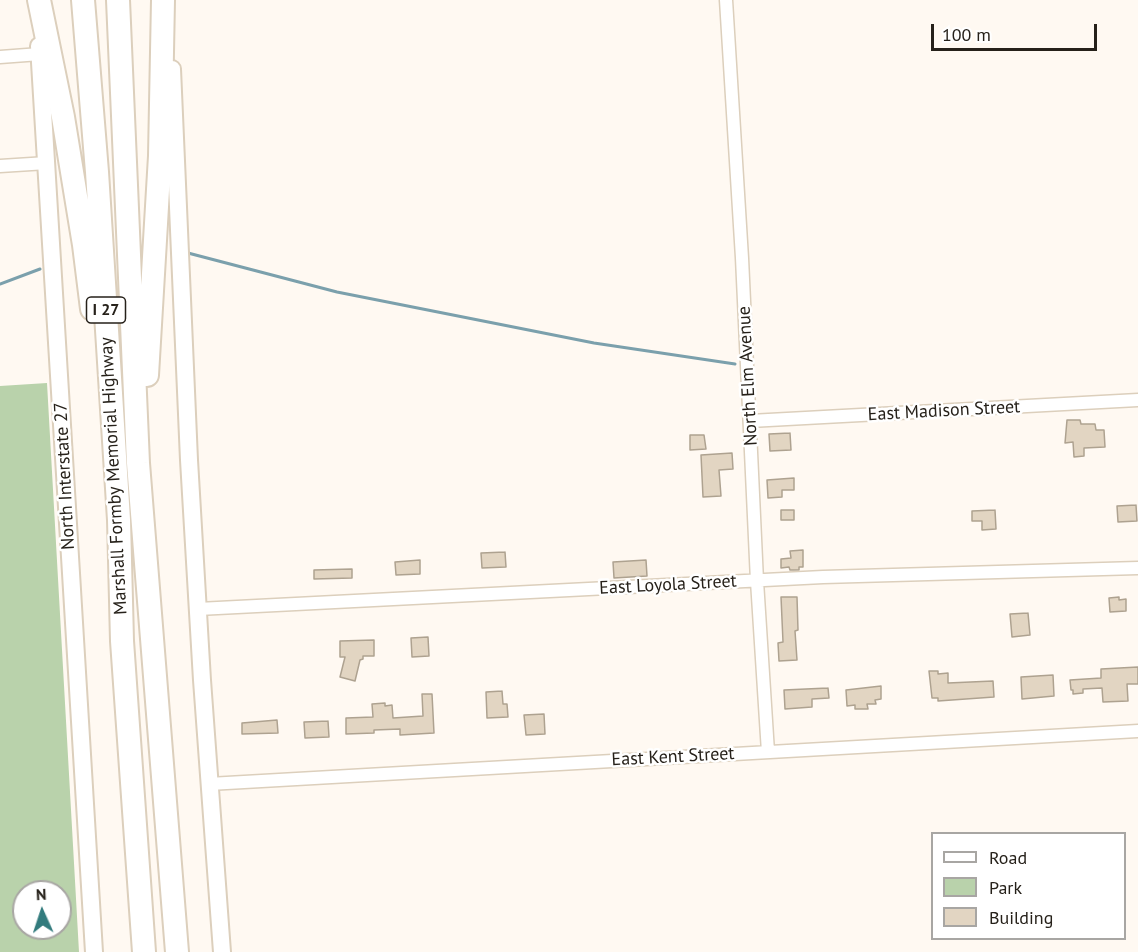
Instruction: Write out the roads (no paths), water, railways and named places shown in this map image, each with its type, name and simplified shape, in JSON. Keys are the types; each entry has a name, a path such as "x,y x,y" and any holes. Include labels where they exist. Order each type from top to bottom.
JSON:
{"highway":[{"path":"39,0 63,117 84,245 95,334 113,580 121,620"},
{"name":"Marshall Formby Memorial Highway","path":"83,0 97,172 116,472 121,620 144,952"},
{"name":"Marshall Formby Memorial Highway","path":"118,0 138,463 177,952"},
{"path":"138,463 146,414 160,156 163,0"}],"main road":[{"name":"North Interstate 27","path":"34,0 47,163 94,952"},
{"path":"170,0 173,128 198,609 222,952"}],"street":[{"name":"North Elm Avenue","path":"726,0 768,752"},
{"path":"0,57 40,54"},
{"path":"0,166 47,163"},
{"name":"East Madison Street","path":"750,421 1138,400"},
{"name":"East Loyola Street","path":"198,609 757,580 1138,568"},
{"name":"East Kent Street","path":"209,783 1138,731"}],"waterway":[{"path":"188,253 337,292 594,343 735,364"},
{"path":"0,284 40,269"}]}
